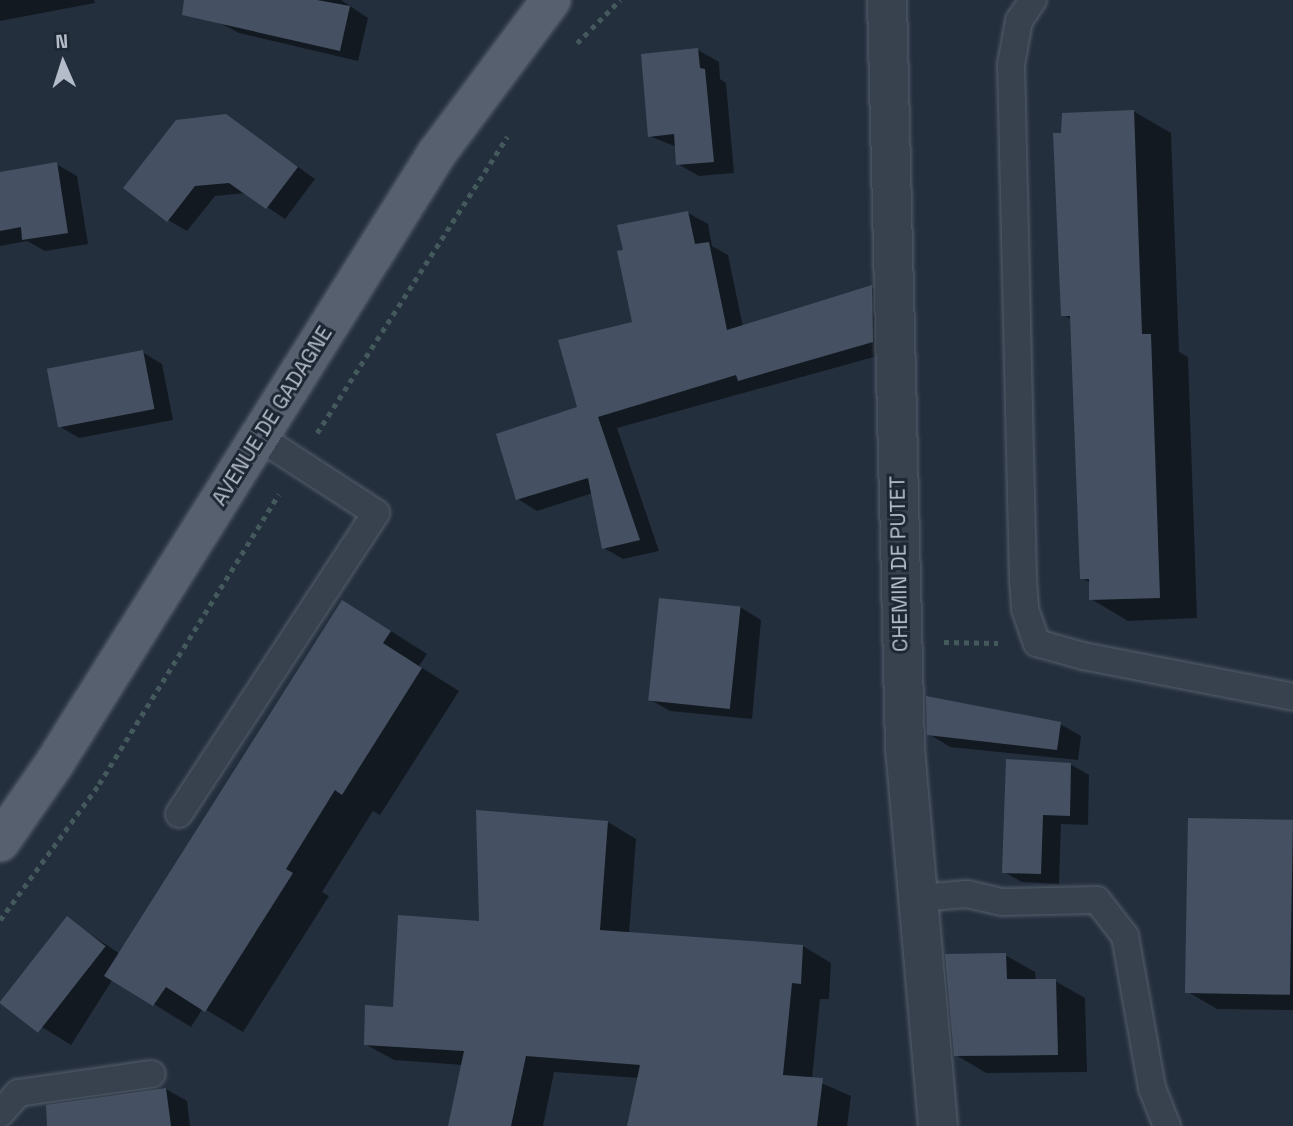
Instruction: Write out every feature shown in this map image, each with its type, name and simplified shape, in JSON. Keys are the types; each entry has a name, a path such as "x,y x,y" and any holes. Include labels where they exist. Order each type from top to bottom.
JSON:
{"main road":[{"name":"AVENUE DE GADAGNE","path":"1,840 437,153 551,0"}],"street":[{"name":"CHEMIN DE PUTET","path":"887,0 901,642 938,1126"}],"lane":[{"path":"1033,0 1018,21 1011,64 1023,579 1025,609 1037,643 1083,656 1293,697"},
{"path":"179,814 376,513 259,437"},
{"path":"919,898 967,894 1003,902 1097,900 1125,936 1152,1088 1167,1126"},
{"path":"0,1114 18,1093 152,1074"}],"path":[{"path":"901,642 1037,643"}],"building":[{"path":"184,0 317,0 350,6 340,51 182,15"},
{"path":"698,48 700,68 705,69 714,162 676,165 674,134 648,137 641,54"},
{"path":"1134,110 1142,334 1151,334 1160,598 1089,600 1089,579 1080,579 1070,316 1061,316 1053,133 1061,133 1062,113"},
{"path":"226,114 298,167 266,209 229,183 195,186 167,222 123,188 176,120"},
{"path":"57,162 68,233 22,240 21,227 0,231 0,172"},
{"path":"688,211 695,244 709,242 727,330 872,285 873,342 738,381 736,375 598,417 640,540 602,549 588,478 516,500 496,434 577,407 558,340 632,322 617,251 623,250 617,225"},
{"path":"143,350 154,409 58,428 47,369"},
{"path":"659,598 741,607 730,709 648,700"},
{"path":"342,600 391,631 383,643 422,668 342,795 335,790 286,869 293,873 205,1012 166,987 153,1006 104,976"},
{"path":"926,696 1061,722 1057,750 927,735"},
{"path":"1006,759 1071,763 1070,816 1043,815 1041,874 1002,873"},
{"path":"476,810 608,821 600,930 803,945 801,984 792,983 783,1075 823,1078 817,1126 627,1126 640,1065 526,1056 511,1126 448,1126 464,1051 364,1045 365,1005 393,1007 398,915 479,921"},
{"path":"1188,818 1293,820 1290,995 1185,993"},
{"path":"67,916 106,946 38,1033 0,1002"},
{"path":"1006,953 1007,979 1056,979 1058,1055 954,1056 945,954"},
{"path":"166,1088 171,1126 47,1126 46,1105"}]}
